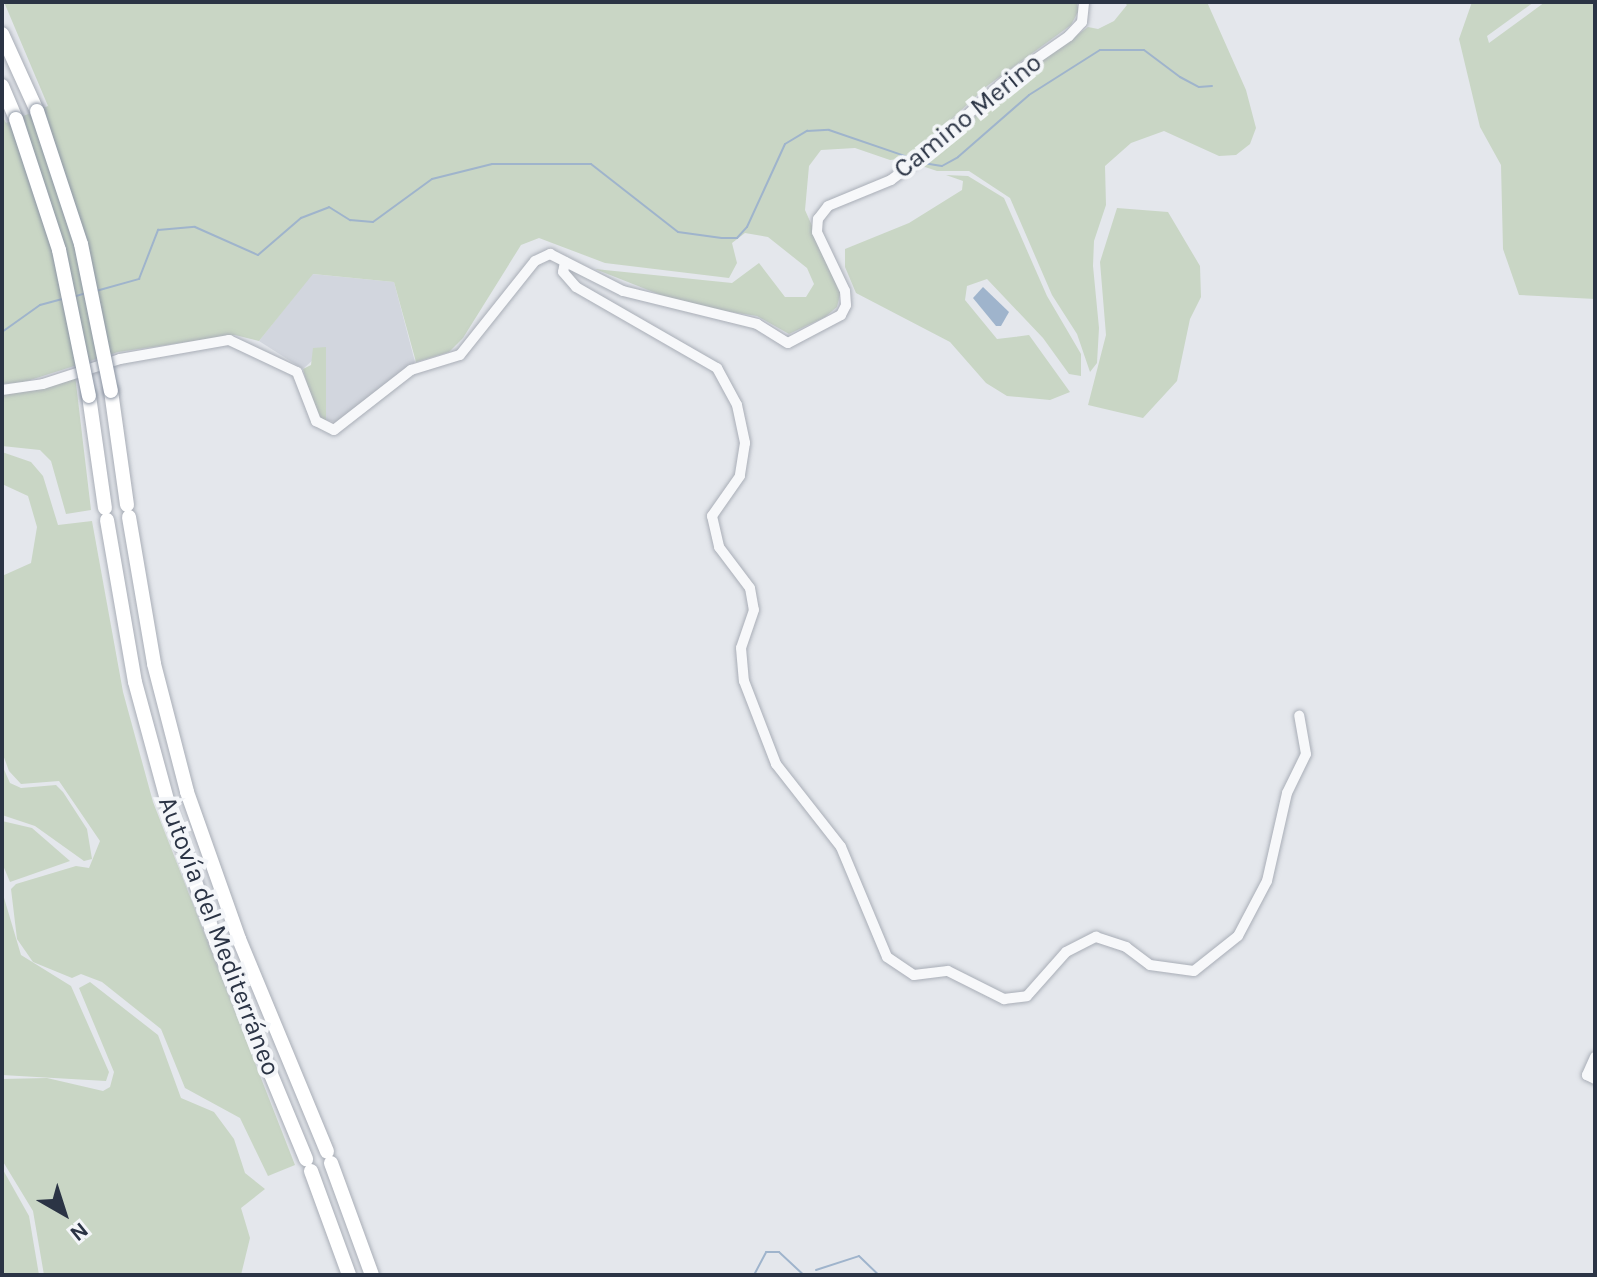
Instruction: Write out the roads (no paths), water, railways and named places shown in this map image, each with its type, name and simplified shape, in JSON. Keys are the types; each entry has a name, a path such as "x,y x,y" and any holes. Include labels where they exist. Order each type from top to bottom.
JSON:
{"highway":[{"name":"Autovía del Mediterráneo","path":"2,34 37,111 81,244 111,391 154,664 187,792 239,939 329,1157 372,1275"},
{"name":"Autovía del Mediterráneo","path":"2,86 59,250 89,396 135,682 173,821 217,944 309,1165 349,1275"}],"street":[{"name":"Camino Merino","path":"565,262 623,291 757,324 788,343 841,315 846,305 845,291 817,232 818,219 828,206 891,180 919,159 1007,79 1069,36 1082,22 1084,2"},
{"path":"2,390 43,384 120,359 229,340 297,372 316,421 334,430 411,370 460,355 535,261 550,254 565,262 563,272 576,287 717,368 737,405 745,443 740,476 712,516 719,547 750,588 754,610 741,648 744,681 776,764 841,847 887,957 914,975 948,971 1004,999 1027,996 1066,952 1096,937 1126,947 1150,965 1194,971 1238,936 1267,881 1287,793 1306,754 1299,716"},
{"path":"1595,1057 1587,1075 1595,1079"}],"water":[{"path":"983,287 1009,312 1001,326 996,326 973,298"}],"waterway":[{"path":"923,163 942,166 958,157 1029,95 1100,50 1144,50 1180,77 1199,87 1212,86"},
{"path":"96,291 139,279 158,230 195,227 258,255 301,218 329,207 350,220 373,222 432,179 492,164 591,164 678,232 737,238 747,227 785,144 807,131 829,130 908,157"},
{"path":"73,297 86,293"},
{"path":"2,332 40,305 63,299"},
{"path":"754,1275 766,1252 779,1252 803,1274"},
{"path":"816,1270 859,1256 879,1275"}]}
